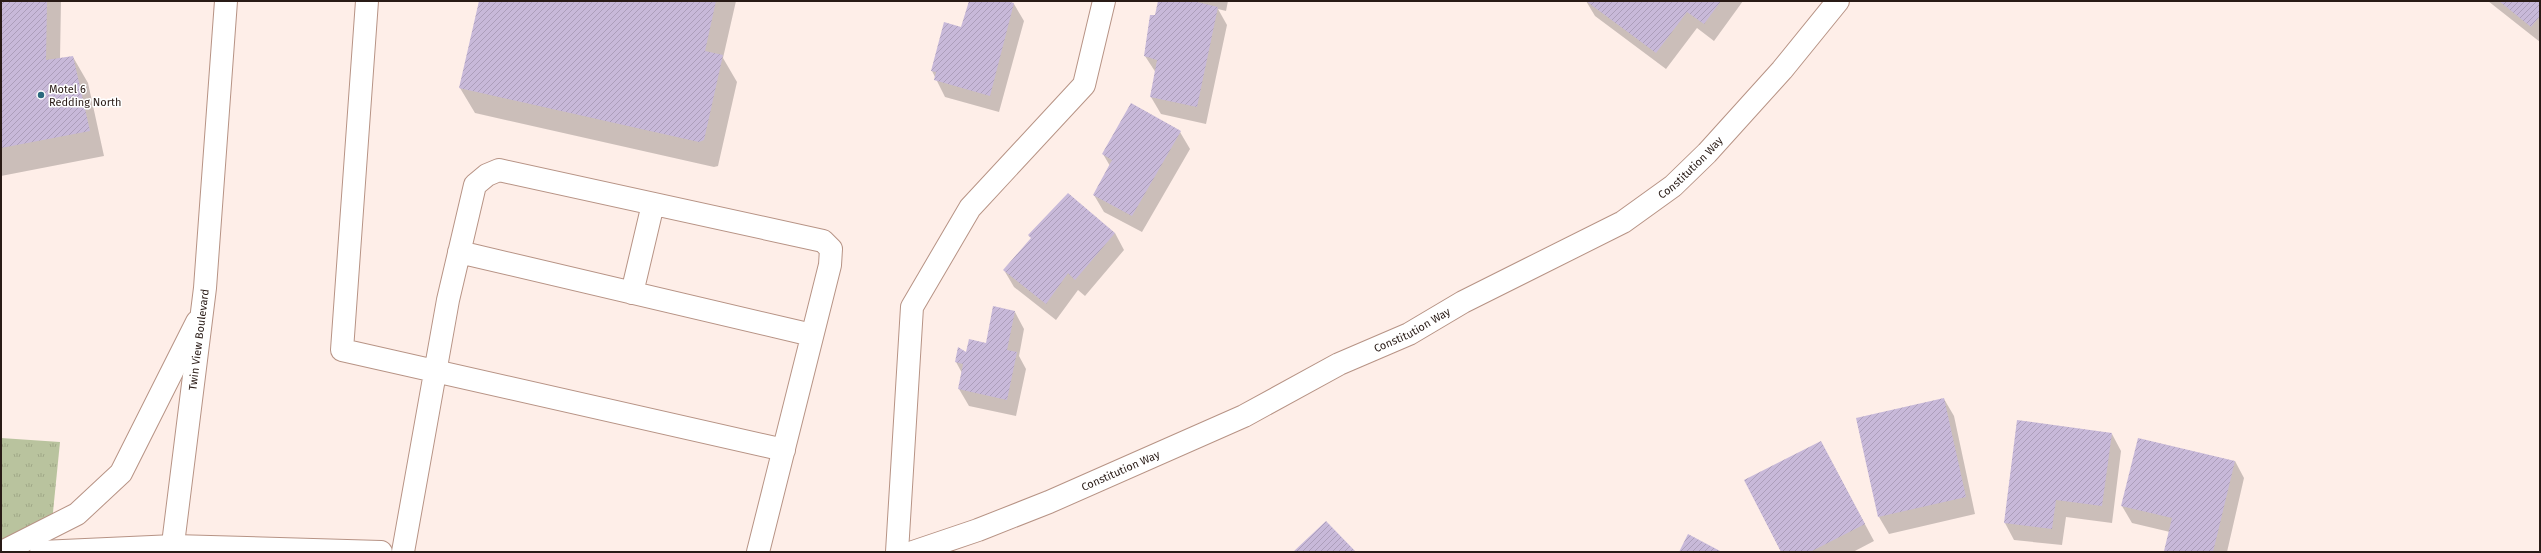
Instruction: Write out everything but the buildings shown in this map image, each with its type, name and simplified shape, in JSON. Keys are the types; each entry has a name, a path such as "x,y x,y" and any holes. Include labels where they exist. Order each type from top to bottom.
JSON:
{"street":[{"name":"Twin View Boulevard","path":"173,549 203,310 226,1"},
{"path":"368,1 342,350 436,370 784,450"},
{"path":"897,552 912,307 970,208 1084,85 1104,1"},
{"name":"Constitution Way","path":"913,552 978,530 1049,502 1244,416 1339,364 1409,334 1463,302 1623,222 1673,186 1707,153 1782,70 1838,1"},
{"path":"403,552 459,252 475,185 487,175 499,170 823,240 831,249 830,265 758,552"},
{"path":"632,293 653,204"},
{"path":"459,252 812,336"},
{"path":"2,552 77,514 121,473 203,310"},
{"path":"41,552 173,549 380,552"}],"green space":[{"path":"1,438 60,442 49,552 1,552"}],"place":[{"name":"Motel 6 Redding North","path":"41,95"}]}
